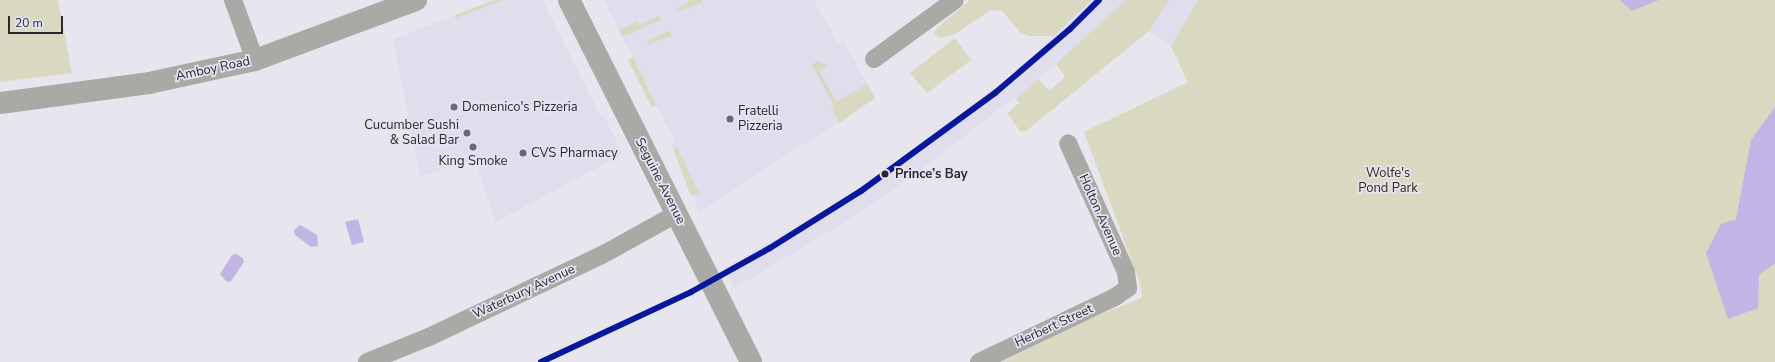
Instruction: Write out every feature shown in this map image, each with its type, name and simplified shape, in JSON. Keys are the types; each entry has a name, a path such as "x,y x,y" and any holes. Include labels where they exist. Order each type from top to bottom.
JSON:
{"main road":[{"name":"Amboy Road","path":"0,103 149,83 255,60 392,4 416,0"},
{"name":"Seguine Avenue","path":"569,0 751,362"}],"street":[{"path":"233,0 255,60"},
{"path":"874,59 954,0"},
{"name":"Holton Avenue","path":"1068,142 1126,272 1128,288"},
{"name":"Waterbury Avenue","path":"367,362 429,337 602,255 676,214"},
{"name":"Herbert Street","path":"979,362 1115,297 1128,288"}],"shaded area":[{"path":"495,0 543,0 600,114 604,116 623,154 496,222 475,159 420,176 393,39"},
{"path":"604,0 814,0 838,43 843,41 875,98 699,212 671,144 675,142"},
{"path":"1092,0 1128,0 1016,99 1015,97 909,179 850,219 735,288 725,268 833,205 908,154 1015,73"},
{"path":"1169,0 1198,0 1171,46 1149,31"},
{"path":"1620,0 1659,0 1632,11"},
{"path":"1775,107 1775,263 1759,275 1758,308 1728,319 1706,253 1721,224 1736,219 1751,140"},
{"path":"358,219 364,242 352,245 345,222"},
{"path":"300,225 317,235 318,246 311,247 295,235 294,230"},
{"path":"236,254 243,258 244,262 231,281 227,282 220,274 232,255"}],"green space":[{"path":"0,0 58,0 72,73 0,82"},
{"path":"495,0 503,0 456,18 455,15"},
{"path":"688,0 702,0 703,3 680,11 676,9 686,4"},
{"path":"970,0 1092,0 1053,36 1029,36 1020,32 1002,11 991,10 955,34 941,38 934,34 937,28"},
{"path":"1126,0 1169,0 1149,31 1026,131 1020,131 1007,113 1019,103 1016,99 1039,79 1049,91 1065,77 1056,64"},
{"name":"Wolfe's Pond Park","path":"1198,0 1775,0 1775,362 1002,362 1082,322 1142,298 1140,283 1084,132 1188,82 1171,46"},
{"path":"659,16 660,20 623,37 619,30 637,22 640,25"},
{"path":"667,31 671,32 671,36 647,45 648,41"},
{"path":"955,38 971,60 927,93 910,73"},
{"path":"633,57 656,105 652,107 628,60"},
{"path":"818,61 828,66 819,71 837,102 867,84 875,98 839,123 831,106 833,105 812,64"},
{"path":"677,147 699,193 691,196 673,149"}],"transit line":[{"path":"541,362 691,292 770,248 861,191 995,93 1070,29 1099,0"}],"place":[{"name":"Domenico's Pizzeria","path":"454,107"},
{"name":"Fratelli Pizzeria","path":"730,119"},
{"name":"Cucumber Sushi & Salad Bar","path":"467,133"},
{"name":"King Smoke","path":"473,147"},
{"name":"CVS Pharmacy","path":"523,153"},
{"name":"Prince’s Bay","path":"885,174"}]}
